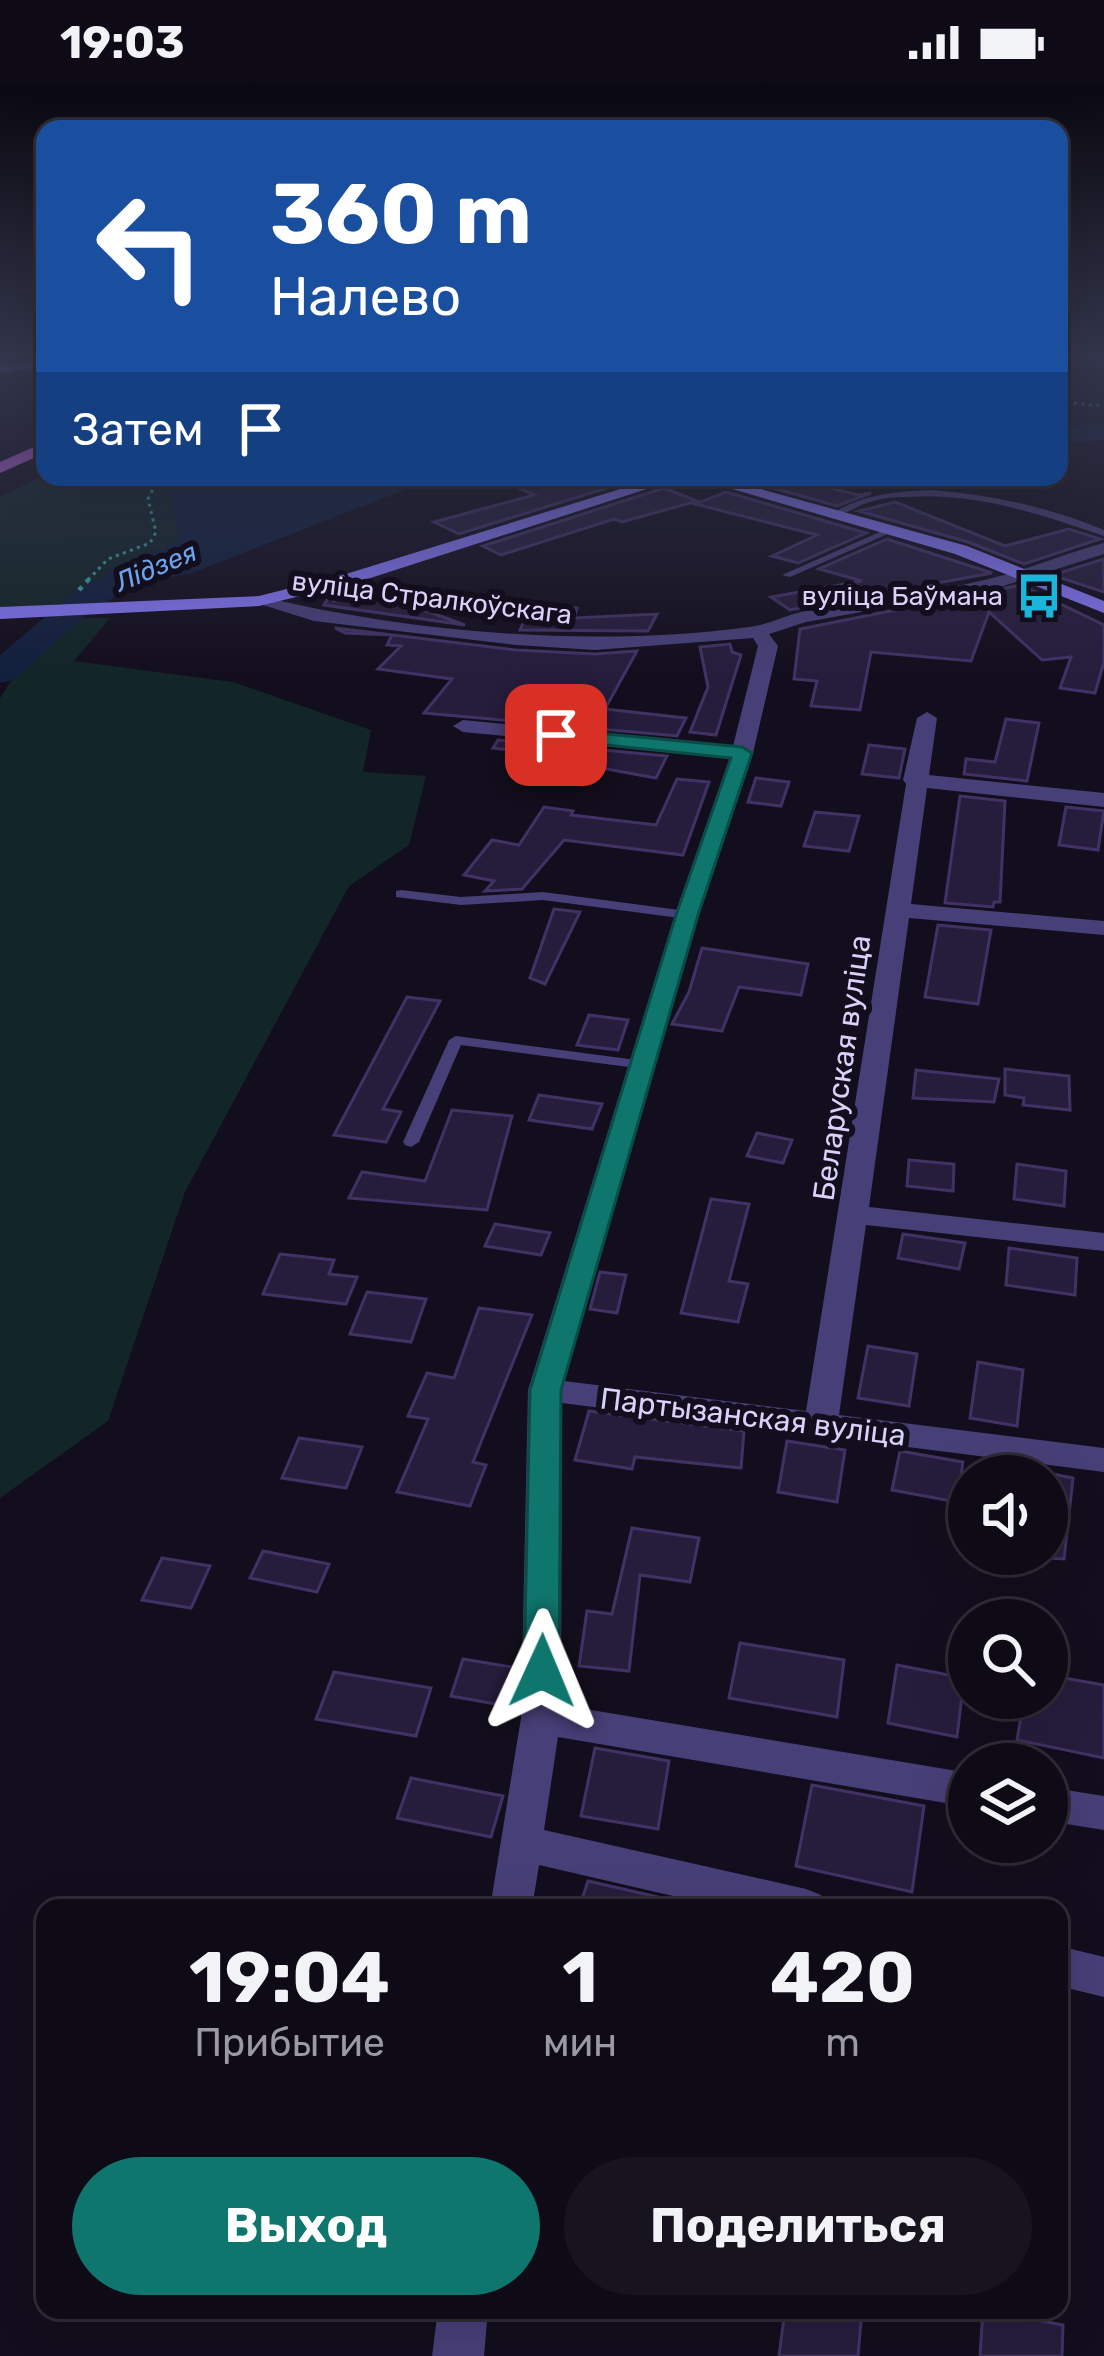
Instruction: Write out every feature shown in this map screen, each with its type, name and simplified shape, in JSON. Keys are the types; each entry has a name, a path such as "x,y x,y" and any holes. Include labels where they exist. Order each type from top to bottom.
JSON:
{"main road":[{"path":"0,614 259,601 352,578 647,486"},
{"path":"734,486 894,529 1104,608"}],"street":[{"name":"вуліца Стралкоўскага","path":"259,601 314,615 515,640 595,644 758,632 802,617 1023,575 1104,548"},
{"path":"512,1899 541,1718 545,1390 687,915 742,753 768,646 758,632"},
{"name":"Беларуская вуліца","path":"821,1426 926,718"},
{"path":"463,726 742,753"},
{"path":"914,780 1104,800"},
{"path":"897,910 1104,928"},
{"path":"855,1215 1104,1243"},
{"name":"Партызанская вуліца","path":"545,1390 1104,1460"},
{"path":"541,1718 948,1786"},
{"path":"1068,1808 1104,1814"},
{"path":"519,1842 767,1899"},
{"path":"1068,1968 1104,1976"},
{"path":"458,2356 463,2319"}],"lane":[{"path":"838,513 863,500 901,494 957,496 1055,510 1104,532"},
{"path":"787,575 894,529"},
{"path":"401,894 461,901 543,896 687,915"},
{"path":"411,1142 456,1040 644,1065"}],"path":[{"path":"77,592 108,560 150,543 156,532 148,499 154,486"}],"green space":[{"path":"36,479 36,486 175,486 177,542 109,570 74,599 0,607 0,497"},
{"path":"73,618 110,618 74,661 233,682 371,730 363,772 426,776 409,845 349,886 185,1192 108,1421 0,1498 0,698 13,678"}],"water":[{"path":"174,486 414,486 192,573 123,586 91,602 71,602 95,590 109,570 146,560 142,555 177,542"}],"building":[{"path":"514,486 613,486 459,534 434,522 534,495"},
{"path":"766,486 822,486 858,495 871,493 837,506"},
{"path":"664,488 697,501 622,522 614,519 501,555 483,546"},
{"path":"726,492 866,533 798,563 772,556 817,535 695,504"},
{"path":"895,502 1005,546 1069,529 1100,539 1024,564 968,542 859,511"},
{"path":"887,539 992,573 790,610 771,597 862,581 819,569"},
{"path":"1104,559 1104,592 1052,575"},
{"path":"1021,585 1104,625 1104,662 1095,693 1060,688 1071,657 1042,660 989,612 971,661 871,652 860,710 811,706 817,681 794,679 800,629"},
{"path":"367,589 465,625 324,605 328,598 334,601"},
{"path":"531,605 577,608 574,618 657,614 648,631 520,630"},
{"path":"335,628 516,650 637,651 605,709 686,718 677,736 424,713 452,679 378,669 401,646 387,645 392,635 345,633"},
{"path":"730,644 732,652 741,655 716,735 690,732 708,687 700,647"},
{"path":"1006,719 1039,723 1027,781 964,774 966,759 995,762"},
{"path":"498,740 667,756 656,778 562,761 565,756 493,748"},
{"path":"869,745 905,749 899,778 862,774"},
{"path":"756,778 789,782 781,806 748,802"},
{"path":"677,779 709,782 683,855 564,840 522,889 485,891 494,881 464,875 492,840 519,845 544,807 573,811 571,815 656,825"},
{"path":"960,796 1005,801 1000,902 993,907 945,903"},
{"path":"1066,807 1104,811 1098,850 1059,845"},
{"path":"815,812 859,816 849,851 804,846"},
{"path":"554,909 580,912 545,984 530,978"},
{"path":"938,925 991,930 978,1004 925,997"},
{"path":"702,948 808,964 801,995 739,987 722,1031 672,1024 689,992"},
{"path":"407,997 440,1001 383,1109 401,1112 386,1142 334,1135"},
{"path":"589,1015 628,1020 618,1050 577,1045"},
{"path":"1005,1069 1069,1076 1070,1110 1023,1105 1024,1098 1005,1095"},
{"path":"916,1070 999,1079 994,1102 913,1098"},
{"path":"539,1095 602,1104 592,1129 529,1120"},
{"path":"452,1110 512,1116 487,1210 349,1198 362,1172 425,1181"},
{"path":"757,1133 792,1140 783,1163 747,1156"},
{"path":"909,1160 954,1164 953,1191 907,1186"},
{"path":"1017,1164 1066,1171 1064,1206 1014,1199"},
{"path":"711,1199 749,1204 729,1281 748,1284 738,1322 681,1313"},
{"path":"495,1224 550,1233 541,1255 485,1246"},
{"path":"903,1234 965,1243 959,1269 898,1258"},
{"path":"1009,1248 1077,1258 1075,1295 1006,1285"},
{"path":"280,1254 334,1260 329,1274 357,1277 346,1304 263,1294"},
{"path":"600,1272 626,1275 617,1313 590,1309"},
{"path":"367,1292 426,1299 411,1342 350,1334"},
{"path":"479,1308 532,1315 473,1462 486,1465 470,1506 397,1492 428,1419 408,1416 427,1373 454,1378"},
{"path":"868,1346 917,1354 909,1406 858,1398"},
{"path":"978,1362 1023,1370 1017,1426 970,1418"},
{"path":"589,1411 744,1431 741,1468 635,1457 632,1469 575,1460"},
{"path":"299,1438 362,1447 346,1488 282,1478"},
{"path":"787,1441 845,1450 837,1502 778,1492"},
{"path":"900,1451 948,1459 948,1500 892,1490"},
{"path":"1068,1477 1073,1478 1068,1523"},
{"path":"632,1528 699,1538 690,1582 640,1575 629,1671 579,1666 587,1611 612,1614"},
{"path":"263,1551 329,1564 317,1592 250,1578"},
{"path":"162,1558 210,1566 191,1608 142,1600"},
{"path":"740,1643 844,1660 837,1717 729,1698"},
{"path":"463,1659 512,1667 501,1705 451,1696"},
{"path":"897,1665 948,1675 948,1719 959,1719 957,1737 888,1723"},
{"path":"334,1672 431,1688 416,1736 316,1719"},
{"path":"1068,1679 1104,1685 1104,1758 1068,1751 1068,1743 1017,1740 1020,1719 1068,1719"},
{"path":"595,1748 669,1761 658,1829 581,1816"},
{"path":"411,1778 503,1796 491,1837 397,1818"},
{"path":"812,1785 924,1806 912,1892 796,1866"},
{"path":"588,1881 666,1899 582,1899"},
{"path":"784,2319 861,2319 858,2356 779,2356"},
{"path":"982,2319 1031,2319 1063,2325 1062,2356 980,2356"}],"waterway":[{"name":"Лідзея","path":"0,672 74,608 124,577"}],"place":[{"name":"вуліца Баўмана","path":"1039,596"}],"route":[{"path":"542,1671 545,1390 687,915 742,753 556,735"}]}
